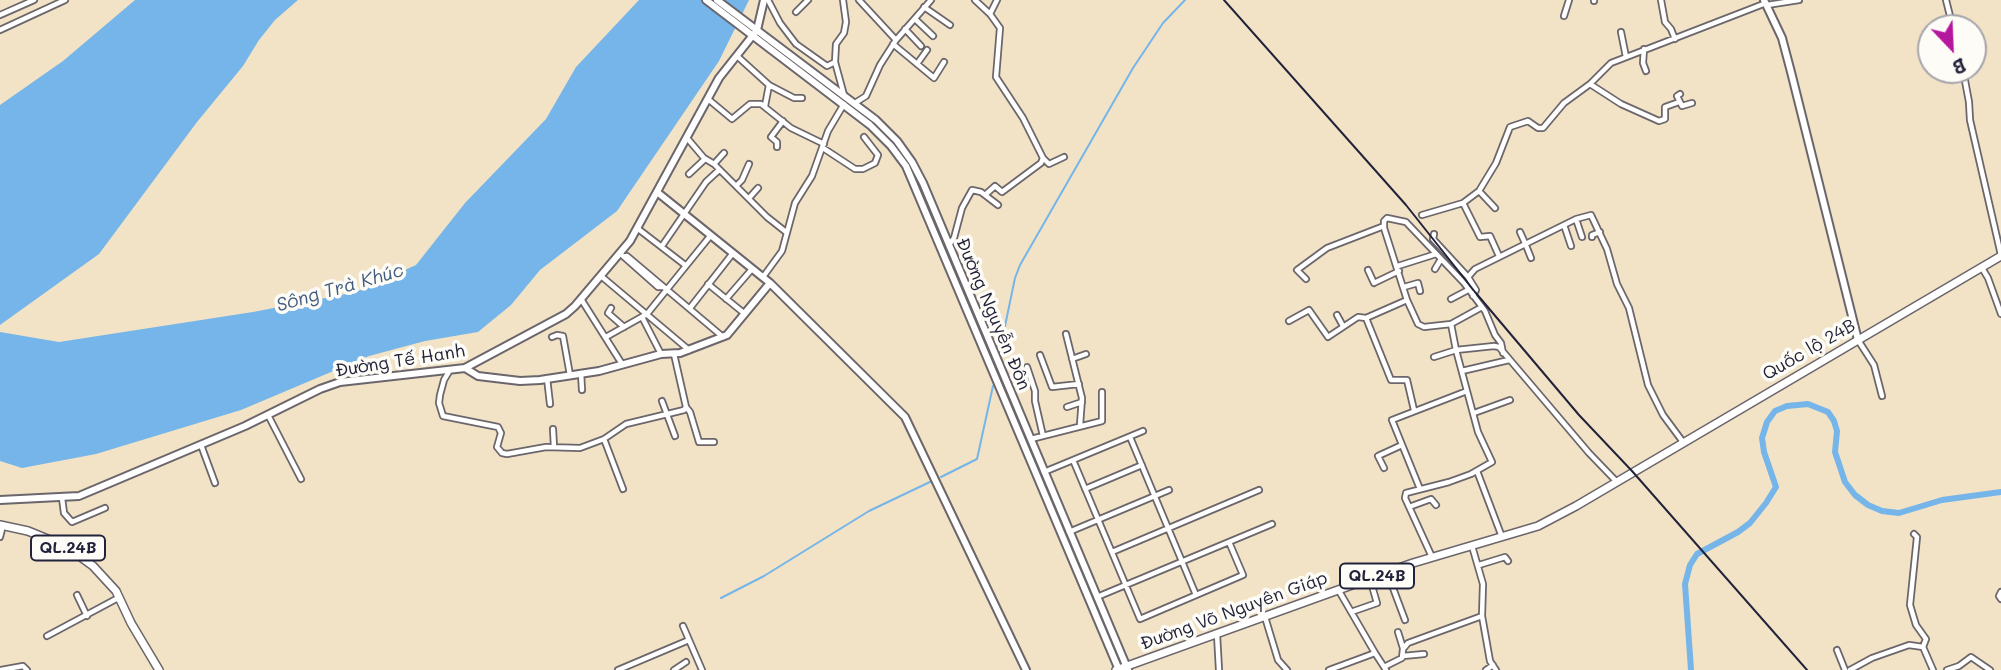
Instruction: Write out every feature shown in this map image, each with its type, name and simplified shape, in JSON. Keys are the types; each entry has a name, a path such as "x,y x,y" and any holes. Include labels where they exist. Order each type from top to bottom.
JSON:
{"main road":[{"name":"Quốc lộ 24B","path":"1632,471 2001,256"},
{"name":"Đường Võ Nguyên Giáp","path":"1122,669 1387,572 1550,520 1632,471"},
{"name":"QL.24B","path":"1,530 25,534 66,550 91,569 118,598 159,670"}],"street":[{"path":"0,15 34,0"},
{"path":"0,29 65,0"},
{"path":"706,0 742,23"},
{"path":"717,0 742,23"},
{"path":"766,0 800,48 827,66 835,62"},
{"name":"Đường Tế Hanh","path":"0,500 79,496 201,445 320,389 340,382 381,376 465,368 566,314 622,255 726,68 755,33 766,0"},
{"path":"796,12 808,0"},
{"path":"763,277 782,251 796,203 812,176 842,100 835,62 836,44 844,33 846,22 843,0"},
{"path":"859,0 894,42 934,78 944,62"},
{"path":"855,103 866,96 894,42 931,0"},
{"path":"975,0 1000,28 996,77 1023,118 1042,158 1049,164 1064,158"},
{"path":"1564,16 1569,0"},
{"path":"1661,0 1665,22 1675,40"},
{"path":"1422,215 1463,203 1479,191 1493,170 1510,127 1528,121 1541,129 1564,103 1590,84 1606,66 1766,3 1799,0"},
{"path":"990,14 996,3 1003,10"},
{"path":"1766,3 1782,37 1858,340 1874,365 1882,396"},
{"path":"24,5 30,16"},
{"path":"924,7 950,25"},
{"path":"915,19 933,36"},
{"name":"Đường Nguyễn Đôn","path":"742,23 842,100 876,131 906,166 982,335 1122,669"},
{"path":"905,29 921,46"},
{"path":"1621,32 1626,57"},
{"path":"917,64 927,50"},
{"path":"1644,50 1643,63 1646,71"},
{"path":"737,56 769,85 794,98 802,98"},
{"path":"1590,84 1621,104 1659,121 1665,119 1665,107 1679,102"},
{"path":"1966,84 1970,120 2001,256"},
{"path":"765,106 769,85"},
{"path":"1680,93 1676,95 1679,102 1684,106 1692,103"},
{"path":"708,99 732,119 750,104 765,106 855,169 863,169 875,163 878,155 864,137"},
{"name":"Đường Nguyễn Đôn","path":"842,100 855,103 876,120 906,154 922,183 982,335"},
{"path":"777,147 777,142 771,136 783,121"},
{"path":"686,137 705,159 714,164 786,232"},
{"path":"714,164 724,153"},
{"path":"985,195 995,186 1002,191 1041,163 1042,158"},
{"path":"689,174 705,159"},
{"path":"736,186 742,180 749,164"},
{"path":"662,246 706,182 719,170"},
{"path":"750,197 758,188"},
{"path":"948,245 954,238 960,213 970,192 976,190 998,205"},
{"path":"1479,191 1494,208"},
{"path":"657,192 770,283 905,417 1026,670"},
{"path":"1463,203 1480,237 1490,236 1499,256"},
{"path":"1468,276 1525,243 1576,219 1591,215 1629,308 1648,385 1663,415 1683,442"},
{"path":"1482,307 1451,324 1421,327 1407,300 1384,226 1387,218 1406,222 1468,290 1482,307 1501,343 1503,353"},
{"path":"1576,219 1582,237"},
{"path":"1563,225 1571,246"},
{"path":"1306,279 1297,270 1327,248 1384,226"},
{"path":"637,228 685,265"},
{"path":"1520,232 1531,258"},
{"path":"1552,232 1555,241"},
{"path":"1592,237 1600,232"},
{"path":"606,337 645,315 664,288 712,234"},
{"path":"1434,234 1433,239 1468,276 1476,290 1473,296"},
{"path":"690,308 734,253"},
{"path":"1368,270 1374,283 1398,269 1436,254"},
{"path":"622,255 658,286 690,308 723,338"},
{"path":"1435,269 1441,260"},
{"path":"1981,267 1988,278 2001,314"},
{"path":"726,299 752,269"},
{"path":"601,276 690,350"},
{"path":"465,368 473,374 520,381 581,373 690,350 723,338 735,328 770,283"},
{"path":"1404,287 1418,283 1420,291"},
{"path":"708,284 745,314"},
{"path":"1451,299 1468,290"},
{"path":"582,299 622,364"},
{"path":"1289,320 1309,310 1327,337 1358,317 1366,318 1407,300"},
{"path":"611,307 608,313 624,327"},
{"path":"645,315 661,354"},
{"path":"1337,315 1343,326"},
{"path":"1366,318 1391,380 1406,380 1414,410"},
{"path":"1432,557 1405,498 1406,493 1436,486 1492,463 1478,432 1451,324"},
{"path":"1066,334 1082,402 1080,425"},
{"path":"552,337 564,336 570,375"},
{"path":"1434,357 1457,349 1494,346 1616,481"},
{"path":"674,354 686,407 699,443 714,442"},
{"path":"1072,359 1086,354"},
{"path":"1040,355 1052,387 1079,384"},
{"path":"1462,371 1509,360"},
{"path":"1027,367 1035,391 1034,401 1043,436"},
{"path":"450,370 440,394 439,403 443,416 498,428 500,433 497,447 502,453 554,447 580,448 604,439 626,424 667,415 686,407"},
{"path":"581,373 582,390"},
{"path":"547,378 550,404"},
{"path":"1420,489 1392,420 1467,391"},
{"path":"1026,440 1104,420 1102,392"},
{"path":"1474,412 1510,400"},
{"path":"662,401 675,436"},
{"path":"1067,408 1082,402"},
{"path":"268,415 301,479"},
{"path":"554,429 554,447"},
{"path":"1040,474 1143,431"},
{"path":"1130,437 1196,595"},
{"path":"604,439 623,489"},
{"path":"201,445 215,483"},
{"path":"1384,468 1378,456 1402,445"},
{"path":"1073,460 1140,619 1243,575 1229,542"},
{"path":"1085,489 1142,466"},
{"path":"1477,471 1502,537"},
{"path":"1065,533 1169,489"},
{"path":"1111,552 1259,490"},
{"path":"62,498 64,513 74,523 105,508"},
{"path":"1409,507 1431,499 1436,505"},
{"path":"1093,598 1272,524"},
{"path":"1914,534 1917,537 1910,605 1916,625 1926,639 1923,648 1933,670"},
{"path":"1471,545 1483,584 1482,616 1490,661 1495,668 1486,670"},
{"path":"1479,565 1505,557 1508,561"},
{"path":"1387,572 1405,620"},
{"path":"1350,612 1377,603 1369,579"},
{"path":"1339,591 1385,668 1403,656 1424,654"},
{"path":"2001,592 2001,599"},
{"path":"77,595 87,615"},
{"path":"47,636 118,598"},
{"path":"1403,649 1408,643 1482,616"},
{"path":"1265,617 1278,660 1287,670"},
{"path":"683,626 702,670"},
{"path":"1398,632 1403,656"},
{"path":"1217,635 1219,670"},
{"path":"618,670 689,640"},
{"path":"1837,650 1848,670 1906,645 1923,648"},
{"path":"1329,670 1375,653"},
{"path":"1947,670 1959,666 1971,657 1989,670"},
{"path":"674,670 686,662"},
{"path":"1,670 23,666 27,670"}],"water":[{"path":"135,0 298,0 275,20 259,40 243,66 197,122 99,254 0,325 0,105 63,61"},
{"path":"639,0 749,0 719,61 617,211 540,270 511,305 478,332 425,341 369,356 241,410 96,454 22,468 0,461 0,332 59,342 253,312 356,292 416,265 465,203 546,119 576,67"}],"waterway":[{"path":"999,355 1020,265 1133,68 1163,23 1185,0"},
{"path":"941,477 977,459 993,386"},
{"path":"1691,670 1685,584 1690,565 1697,554 1750,523 1776,487 1762,438 1767,422 1775,411 1787,406 1808,404 1828,412 1837,431 1835,452 1845,482 1855,495 1882,511 1899,513 1942,500 2001,492"},
{"path":"721,598 764,576 869,511 932,481"}],"railway":[{"path":"1224,0 1406,205 1579,415 1632,471 1807,670"}],"water label":[{"name":"Sông Trà Khúc","path":"340,288"}]}
